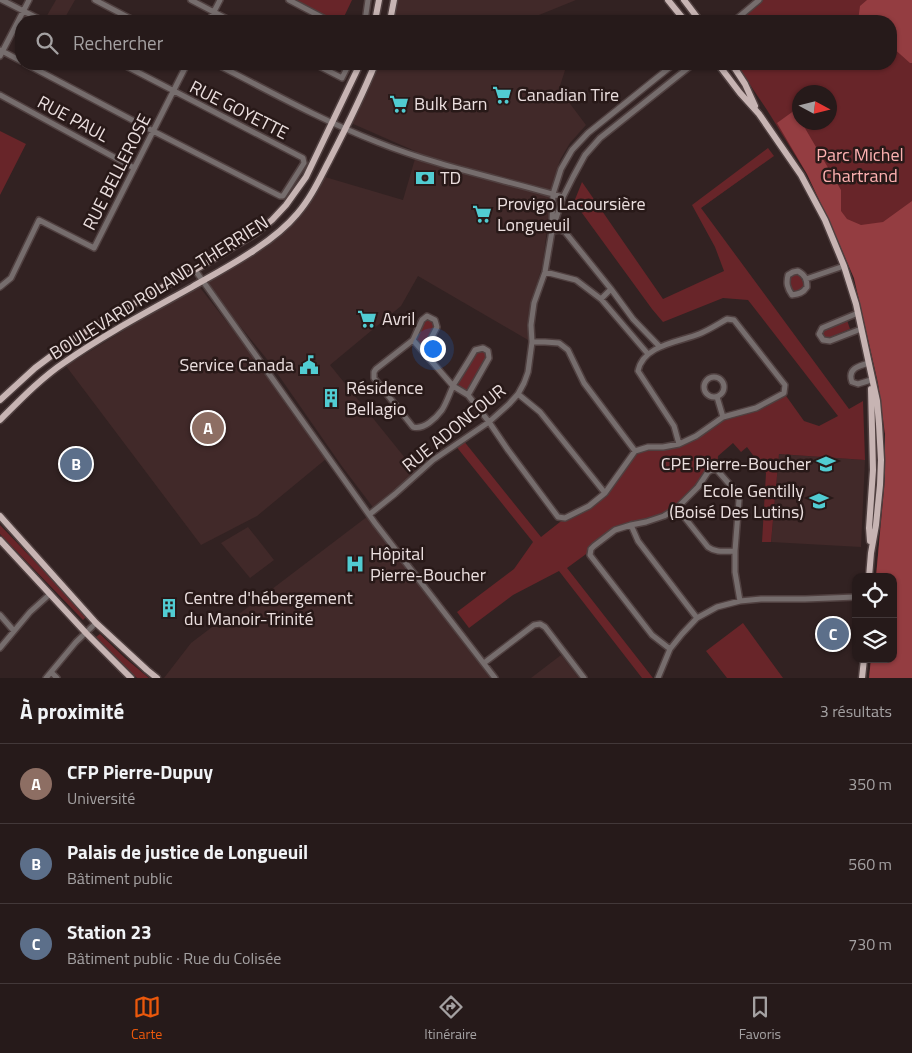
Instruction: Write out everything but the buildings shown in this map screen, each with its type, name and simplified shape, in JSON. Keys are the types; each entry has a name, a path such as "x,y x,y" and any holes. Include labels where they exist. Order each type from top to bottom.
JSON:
{"main road":[{"path":"376,15 379,0"},
{"path":"391,15 394,0"},
{"path":"668,0 680,15"},
{"path":"684,0 695,15"},
{"name":"BOULEVARD ROLAND-THERRIEN","path":"0,400 34,368 75,338 256,233 272,220 282,210 306,177 357,70"},
{"name":"BOULEVARD ROLAND-THERRIEN","path":"0,420 33,388 64,363 102,338 266,242 297,215 317,185 346,129 372,70"},
{"path":"723,70 759,114 801,175 825,220 844,266 858,313 877,401 881,460 876,526 869,573"},
{"path":"736,70 745,84 759,114"},
{"path":"871,380 870,399 873,433 869,528 871,553"},
{"path":"0,516 96,623 157,678"},
{"path":"0,540 86,633 131,678"},
{"path":"862,678 864,663"}],"street":[{"path":"2,0 31,15"},
{"path":"21,15 29,0"},
{"path":"94,0 123,15"},
{"path":"191,0 220,15"},
{"path":"212,15 220,0"},
{"path":"288,0 317,15"},
{"path":"366,15 368,0"},
{"path":"741,15 758,0"},
{"path":"15,26 1,52 15,58"},
{"path":"37,70 153,131"},
{"name":"RUE GOYETTE","path":"133,70 303,158 304,163 283,196 280,196 153,131"},
{"name":"RUE BELLEROSE","path":"0,287 11,278 39,220 94,248 184,70"},
{"path":"228,70 332,124 379,143 416,156 564,197"},
{"path":"327,70 342,78 346,70"},
{"name":"RUE ADONCOUR","path":"370,514 433,460 489,422 518,394 528,372 534,303 545,272 552,232 553,194 562,169 572,150 588,133 667,70"},
{"name":"RUE ADONCOUR","path":"552,232 564,197 585,155 600,138 685,70"},
{"name":"RUE PAUL","path":"0,95 134,168"},
{"path":"552,232 560,230 565,232 611,289 633,320 660,347"},
{"path":"806,279 844,266"},
{"path":"194,270 375,523 495,678"},
{"path":"798,271 806,279 807,287 804,292 792,295 787,287 788,275 798,271"},
{"path":"545,272 576,280 601,298 648,354"},
{"path":"601,298 611,289"},
{"path":"858,313 822,328 819,334 823,340 830,341 861,329"},
{"path":"424,352 437,327 436,320 427,316 422,320 413,340 374,372 374,378 413,427 421,428 430,423 443,409 453,386 475,350 483,348 488,351 489,358 468,395"},
{"path":"413,340 453,386 468,395 558,517 565,518 589,506 605,493 635,451 648,447 679,444 696,436 723,417 756,408 784,393 785,385 734,320 726,318 701,334 660,347 648,354 639,365 638,371 674,426 679,444"},
{"path":"532,342 559,343 568,350 584,383 635,451"},
{"path":"869,363 856,367 852,372 851,379 852,382 858,384 871,380"},
{"path":"518,394 540,412 605,493"},
{"path":"717,397 723,417"},
{"path":"670,649 652,636 590,555 591,549 615,530 664,516 677,508 698,487 708,472 712,470 717,470 738,494 734,551 735,572 740,601"},
{"path":"872,484 880,485"},
{"path":"677,508 708,547 719,551 734,551"},
{"path":"631,525 638,541 697,618"},
{"path":"0,648 30,612 50,594"},
{"path":"658,678 670,649 682,634 697,618 717,607 740,601 761,599 852,597"},
{"path":"0,615 14,631"},
{"path":"46,678 76,642 96,623"},
{"path":"484,663 534,625 540,624 545,627 584,678"},
{"path":"51,672 57,678"}],"shaded area":[{"path":"56,0 75,0 66,15 47,15"},
{"path":"397,0 576,0 539,15 394,15"},
{"path":"867,0 912,0 912,63 897,51 897,15 859,15 860,6"},
{"path":"375,70 565,70 559,89 586,125 570,143 560,160 552,187 543,262 529,313 528,340 418,276 401,306 330,365 418,474 375,510 341,465 270,363 205,283 299,215 312,199 325,177 403,200 417,152 351,123"},
{"path":"792,112 792,130 806,130 841,190 841,211 847,219 861,225 883,222 912,201 912,678 869,678 871,663 897,663 897,573 876,573 885,478 885,434 878,383 854,278 807,174 777,123"},
{"path":"198,285 261,366 326,459 257,516 201,545 66,366"},
{"name":"Ecole Gentilly (Boisé Des Lutins)","path":"779,454 865,460 861,547 771,542"},
{"name":"Hôpital Pierre-Boucher","path":"368,516 490,678 164,678 191,643 220,621 231,619 243,611"},
{"path":"248,527 274,560 250,578 221,543"},
{"path":"561,655 579,678 531,678"}],"green space":[{"path":"295,0 352,0 345,15 324,15"},
{"name":"Parc Michel Chartrand","path":"762,0 912,0 912,678 869,678 871,663 897,663 897,573 876,573 885,478 885,434 878,383 854,278 807,174 740,70 897,70 897,15 744,15"},
{"path":"0,131 26,144 0,195"},
{"path":"768,148 774,156 701,208 849,409 863,401 865,460 779,454 771,542 762,542 766,473 747,447 741,452 733,443 718,456 717,470 712,470 677,508 664,516 623,527 567,568 653,678 642,678 559,571 513,595 469,628 457,612 514,569 533,542 455,445 463,440 541,537 565,518 605,493 635,451 679,444 723,417 756,408 784,393 804,421 819,426 838,416 748,300 723,298 663,322 574,202 582,182 663,299 724,271 715,247 692,205"},
{"path":"799,275 805,285 803,290 795,292 789,282 790,277"},
{"path":"427,318 434,321 435,327 424,349 414,340 423,321"},
{"path":"847,320 850,329 828,338 822,336 824,329"},
{"path":"483,350 487,352 488,358 467,393 455,386 476,351"},
{"path":"0,525 87,616 83,620 0,534"},
{"path":"743,623 783,678 727,678 706,651"},
{"path":"100,634 149,678 137,678 96,637"}],"place":[{"name":"Canadian Tire","path":"502,95"},
{"name":"Bulk Barn","path":"399,104"},
{"name":"TD","path":"425,178"},
{"name":"Provigo Lacoursière Longueuil","path":"482,214"},
{"name":"Avril","path":"367,319"},
{"name":"Service Canada","path":"309,365"},
{"name":"Résidence Bellagio","path":"331,398"},
{"name":"CFP Pierre-Dupuy","path":"208,428"},
{"name":"Palais de justice de Longueuil","path":"76,464"},
{"name":"CPE Pierre-Boucher","path":"826,464"},
{"name":"Ecole Gentilly (Boisé Des Lutins)","path":"819,501"},
{"name":"Hôpital Pierre-Boucher","path":"355,564"},
{"name":"Centre d'hébergement du Manoir-Trinité","path":"169,608"},
{"name":"Station 23","path":"833,634"}]}
